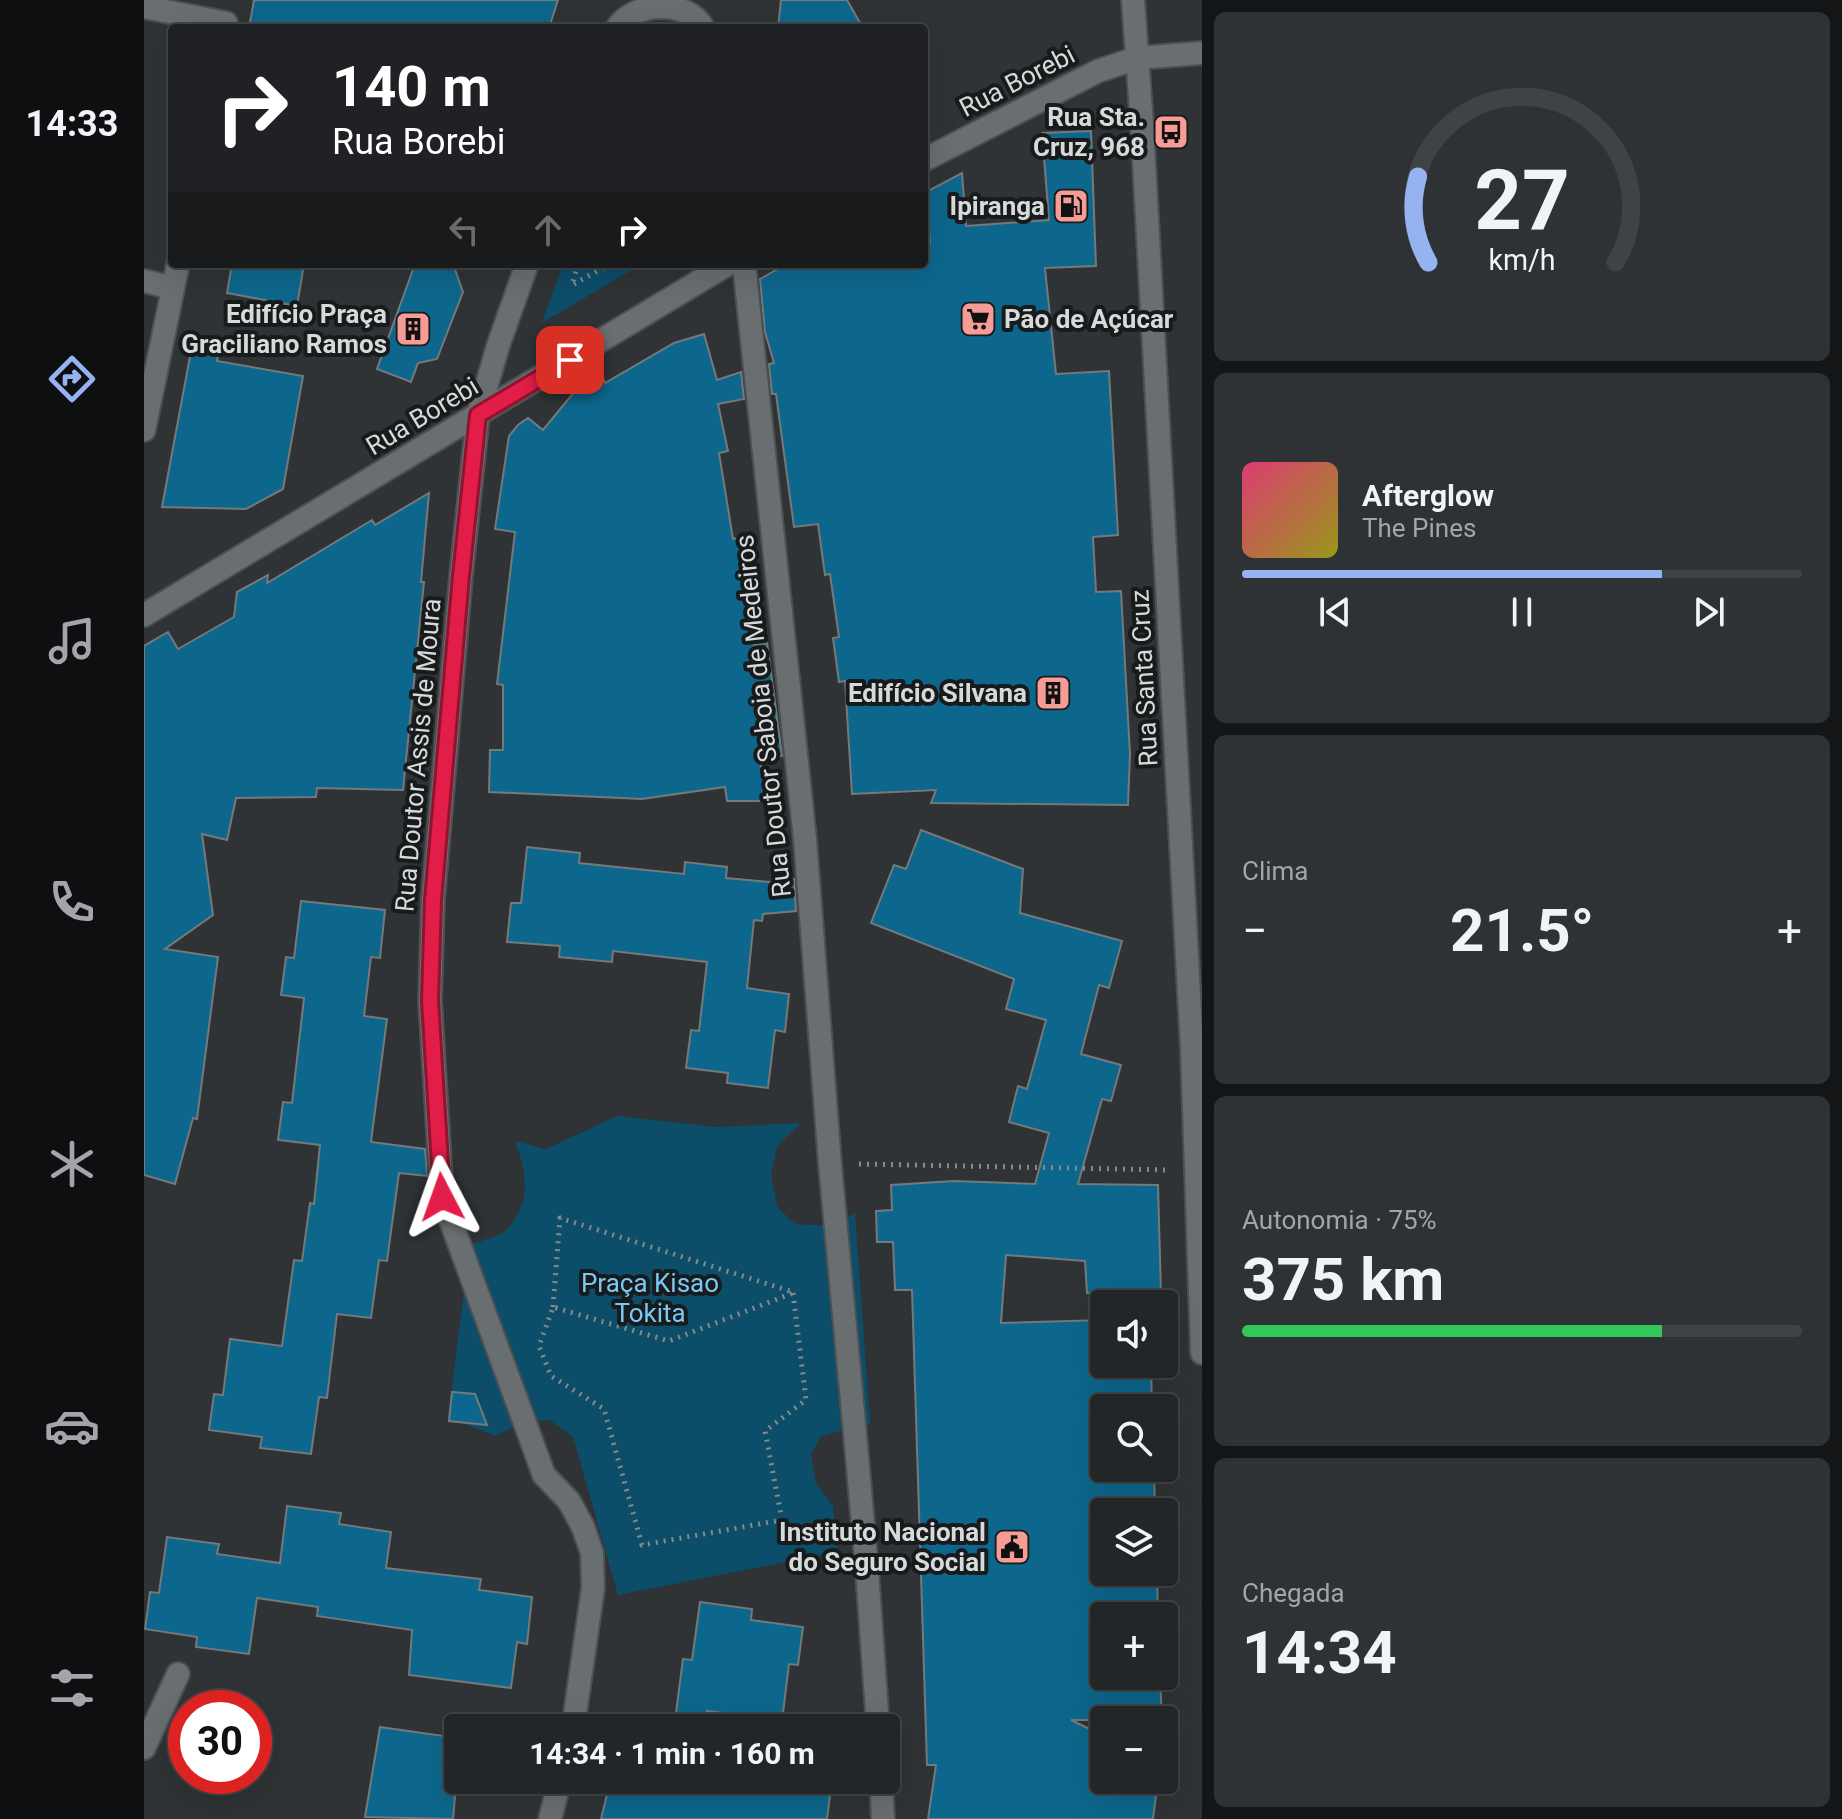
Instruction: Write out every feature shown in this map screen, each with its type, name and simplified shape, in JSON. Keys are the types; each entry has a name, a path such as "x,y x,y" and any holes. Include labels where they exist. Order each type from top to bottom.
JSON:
{"street":[{"path":"226,24 231,0"},
{"name":"Rua Santa Cruz","path":"1133,0 1198,1099 1196,1170 1202,1353"},
{"path":"619,24 636,8 651,3 673,3 689,9 701,24"},
{"path":"144,7 221,24"},
{"name":"Rua Borebi","path":"928,158 1098,71 1137,58 1202,53"},
{"path":"144,430 177,268"},
{"name":"Rua Doutor Assis de Moura","path":"526,268 478,415 433,900 430,1000 442,1197 544,1475 569,1501 592,1553 593,1588 575,1714"},
{"name":"Rua Borebi","path":"144,615 721,268"},
{"name":"Rua Doutor Saboia de Medeiros","path":"744,268 805,839 877,1714"},
{"path":"144,281 173,288"},
{"path":"144,1748 178,1674"},
{"path":"550,1819 556,1794"},
{"path":"882,1794 883,1819"}],"path":[{"path":"577,268 572,285 603,268"},
{"path":"830,1164 1196,1170"},
{"path":"560,1218 793,1293 806,1400 765,1431 782,1520 642,1545 604,1409 551,1376 539,1346 553,1307 560,1218"},
{"path":"553,1307 669,1341 793,1293"}],"green space":[{"path":"562,268 635,268 542,323"},
{"name":"Praça Kisao Tokita","path":"617,1116 716,1127 801,1123 777,1146 771,1175 777,1207 795,1224 829,1226 855,1213 870,1424 821,1436 811,1455 816,1483 833,1506 837,1552 618,1595 573,1437 550,1420 522,1422 495,1436 448,1417 470,1245 506,1230 520,1210 523,1199 524,1176 515,1141 546,1149"}],"building":[{"path":"254,0 558,0 550,24 250,24"},
{"path":"781,0 847,0 861,24 778,24"},
{"path":"1091,131 1096,266 1045,268 1056,374 1109,371 1118,535 1093,537 1096,592 1121,591 1130,754 1128,805 931,803 936,790 852,794 845,681 839,682 833,638 839,637 830,574 825,575 818,524 794,527 776,394 772,394 769,364 774,363 765,332 760,279 780,268 928,268 928,191 962,173 966,226 1049,220 1042,133"},
{"path":"231,268 303,268 297,306 227,293"},
{"name":"Edifício Praça Graciliano Ramos","path":"414,268 454,268 463,292 437,359 418,363 411,382 377,369"},
{"path":"704,334 717,380 741,372 744,399 718,404 728,451 719,453 733,539 747,536 754,564 741,566 754,645 767,643 782,756 760,759 766,801 727,801 725,787 642,799 489,792 490,750 503,750 503,685 497,684 515,532 495,529 509,436 528,418 543,430 575,391 602,375 605,383 674,343"},
{"path":"194,335 221,340 217,361 303,376 283,489 246,509 162,507"},
{"path":"429,493 421,582 424,582 403,790 317,788 316,797 236,798 227,840 202,834 213,915 165,949 218,957 197,1119 193,1118 175,1184 144,1175 144,646 168,632 178,649 234,617 237,592 268,575 267,583 372,520 375,525"},
{"path":"921,830 1023,869 1020,913 1122,941 1109,988 1099,985 1081,1054 1121,1065 1111,1101 1102,1099 1078,1184 1158,1185 1161,1290 1090,1290 1087,1293 1085,1261 1006,1255 1001,1323 1090,1320 1090,1378 1151,1378 1152,1394 1090,1394 1090,1482 1154,1482 1155,1498 1090,1498 1090,1586 1157,1586 1158,1602 1090,1602 1090,1690 1161,1690 1161,1706 1090,1706 1090,1720 1071,1720 1090,1729 1090,1794 1156,1794 1153,1819 928,1819 936,1765 927,1765 912,1290 895,1290 893,1242 877,1242 876,1211 892,1210 891,1185 954,1181 1035,1184 1049,1133 1009,1122 1018,1086 1027,1089 1046,1020 1006,1009 1014,979 871,923 894,865 906,869"},
{"path":"527,847 580,853 579,863 684,874 685,862 727,867 726,878 769,882 794,879 796,911 763,914 762,921 754,920 747,988 789,994 785,1032 775,1030 768,1088 727,1083 728,1073 686,1068 691,1030 699,1031 707,962 613,951 612,962 559,957 560,946 507,942 511,903 521,903"},
{"path":"301,901 385,910 380,958 371,957 364,1016 387,1019 371,1142 425,1149 427,1176 399,1173 387,1261 379,1260 371,1318 337,1314 327,1398 319,1397 311,1454 260,1448 262,1437 209,1430 214,1394 223,1395 230,1339 282,1346 294,1260 302,1261 310,1203 314,1204 320,1145 278,1140 283,1102 292,1103 304,998 281,995 286,957 294,958"},
{"path":"452,1392 475,1394 487,1425 449,1421"},
{"path":"287,1506 341,1513 339,1524 391,1532 386,1568 481,1579 479,1590 532,1597 527,1644 517,1642 511,1688 409,1675 412,1630 317,1616 318,1607 257,1598 249,1654 196,1647 197,1637 145,1629 150,1592 159,1593 167,1537 219,1544 217,1554 280,1563"},
{"path":"700,1602 752,1609 751,1620 803,1627 798,1665 789,1664 783,1714 707,1711 707,1714 676,1714 683,1659 692,1660"},
{"path":"380,1727 444,1736 444,1794 455,1794 453,1819 365,1817"},
{"path":"607,1794 830,1794 827,1819 601,1819"}],"place":[{"name":"Rua Sta. Cruz, 968","path":"1171,132"},
{"name":"Ipiranga","path":"1071,206"},
{"name":"Pão de Açúcar","path":"978,319"},
{"name":"Edifício Praça Graciliano Ramos","path":"413,329"},
{"name":"Edifício Silvana","path":"1053,693"},
{"name":"Instituto Nacional do Seguro Social","path":"1012,1547"}],"route":[{"path":"442,1197 430,1000 433,900 473,447 478,415 570,360"}]}
